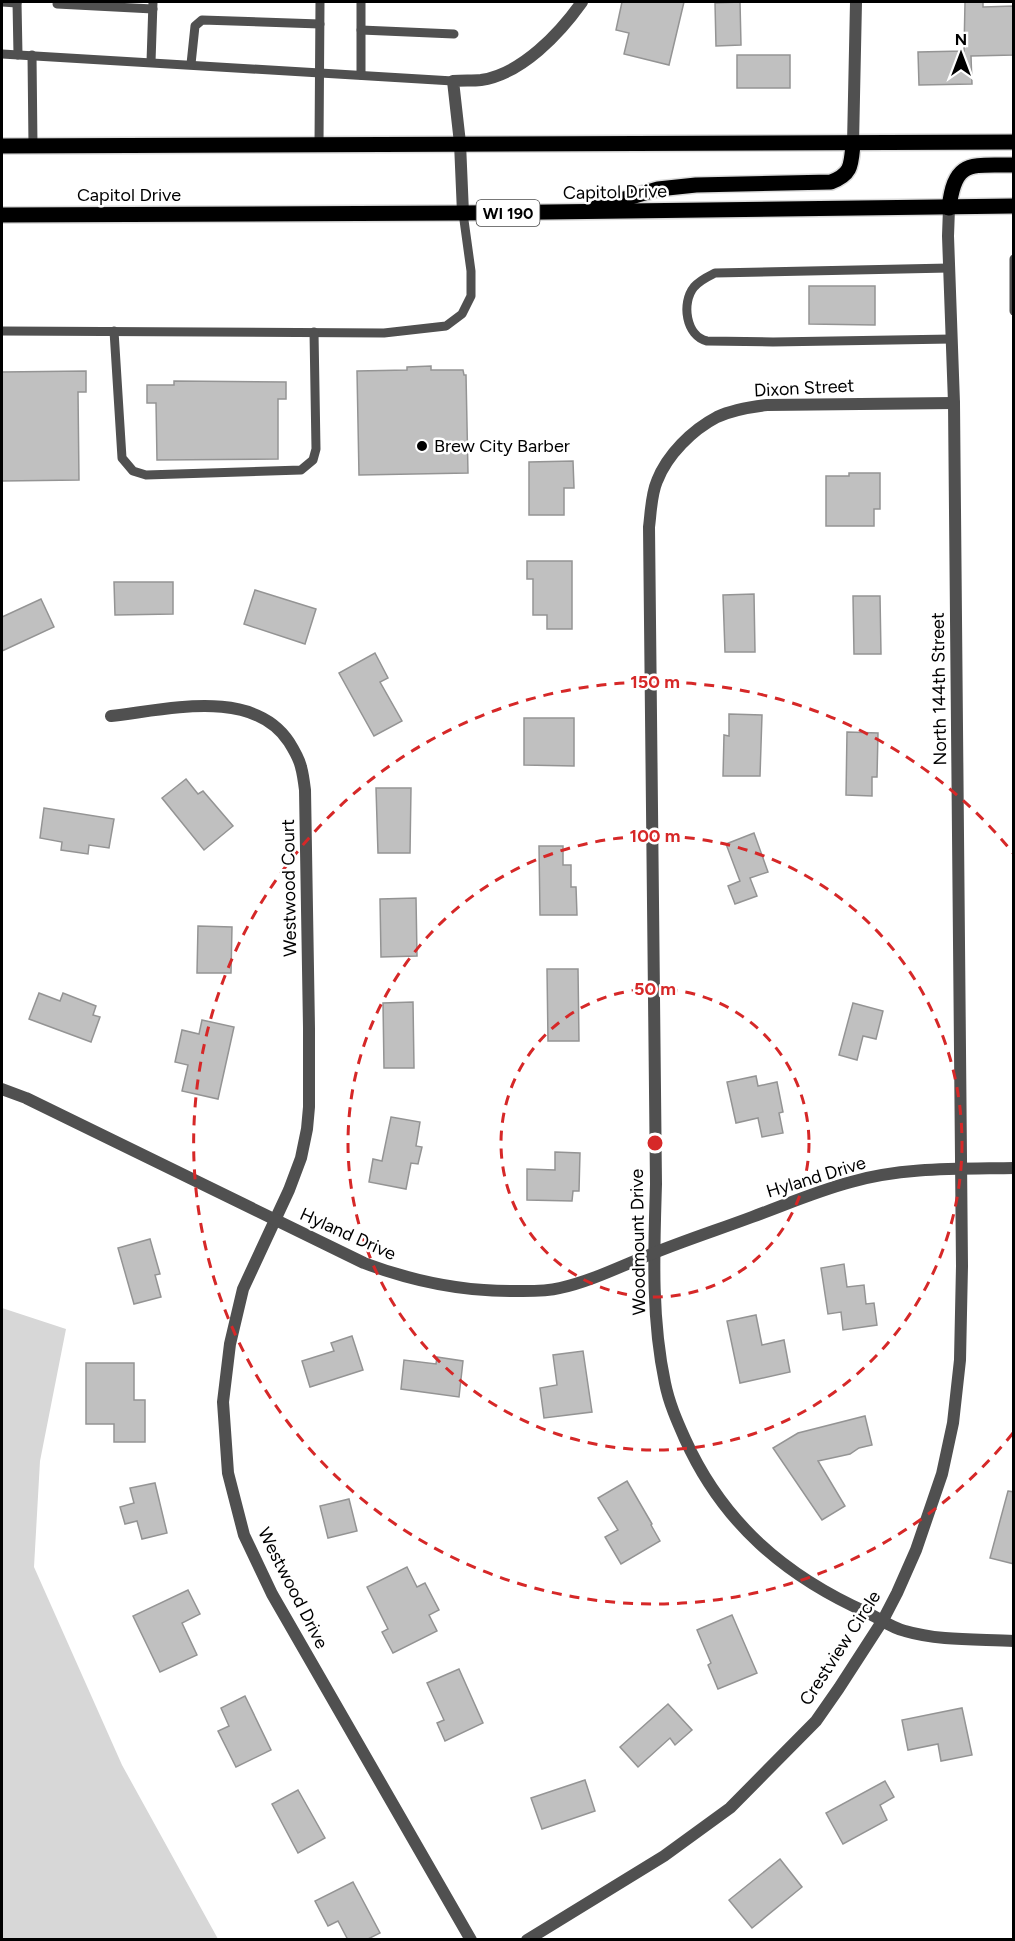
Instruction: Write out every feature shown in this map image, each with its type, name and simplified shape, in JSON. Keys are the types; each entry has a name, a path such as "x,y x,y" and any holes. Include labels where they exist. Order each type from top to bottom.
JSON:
{"main road":[{"path":"2,146 1014,142"},
{"path":"583,212 667,188 696,185 831,182 843,177 850,168 854,144"},
{"path":"949,208 951,189 956,177 964,169 973,166 1014,165"},
{"name":"Capitol Drive","path":"2,215 583,212 1014,206"}],"street":[{"path":"463,213 460,143 453,81 483,80 515,68 548,44 582,2"},
{"path":"854,144 856,2"},
{"name":"North 144th Street","path":"949,208 954,403 962,1169"},
{"name":"Dixon Street","path":"671,456 694,434 717,417 746,408 778,404 954,403"},
{"name":"Woodmount Drive","path":"671,456 656,482 649,527 656,1184 653,1272 658,1338 665,1383 672,1408 709,1485 751,1537 770,1555 817,1588 902,1631 926,1636 1014,1641"},
{"name":"Westwood Court","path":"111,716 196,707 234,708 248,711 280,729 301,765 305,790 309,1107 301,1158 274,1220"},
{"name":"Hyland Drive","path":"2,1089 26,1098 364,1263 398,1275 442,1286 484,1291 531,1292 560,1288 852,1181 901,1173 1014,1168"},
{"name":"Crestview Circle","path":"527,1940 664,1856 730,1808 816,1721 883,1620 916,1550 942,1474 953,1423 960,1360 962,1169"},
{"name":"Westwood Drive","path":"274,1220 243,1289 230,1344 223,1402 228,1473 244,1535 278,1604 471,1940"}],"lane":[{"path":"2,2 17,2 18,55"},
{"path":"319,144 320,2"},
{"path":"361,2 361,75"},
{"path":"57,4 153,5 151,62"},
{"path":"191,64 195,26 202,20 320,24"},
{"path":"361,30 454,34"},
{"path":"2,54 453,81"},
{"path":"32,55 33,146"},
{"path":"2,331 384,333 446,326 462,314 471,296 471,271 463,213"},
{"path":"1014,259 1014,311"},
{"path":"949,268 715,273 703,279 693,288 689,298 688,312 693,332 700,339 707,341 952,339"},
{"path":"114,332 122,458 133,471 146,475 301,470 313,460 316,449 314,332"}],"shaded area":[{"path":"2,1308 66,1329 40,1461 34,1567 122,1765 218,1939 2,1939"}],"building":[{"path":"622,2 684,2 669,65 624,54 629,33 616,30"},
{"path":"740,2 741,45 716,46 715,3"},
{"path":"965,2 983,2 983,7 1014,6 1014,55 971,56 972,84 919,85 918,52 964,51"},
{"path":"737,55 790,55 790,88 737,88"},
{"path":"809,286 875,286 875,325 809,324"},
{"path":"431,366 431,370 463,370 466,375 468,473 359,475 357,371 407,370 407,367"},
{"path":"86,371 86,392 78,392 79,480 2,481 2,372"},
{"path":"174,381 286,382 286,399 278,399 278,459 157,460 156,403 147,403 147,385 174,385"},
{"path":"573,461 574,488 564,488 564,515 529,515 529,462"},
{"path":"849,473 880,473 880,509 874,509 874,526 826,526 826,476 849,476"},
{"path":"527,561 572,561 572,629 547,629 547,615 533,615 533,579 527,579"},
{"path":"114,582 173,582 173,614 115,615"},
{"path":"255,590 316,609 305,644 244,624"},
{"path":"754,594 755,652 725,652 723,595"},
{"path":"853,596 880,596 881,654 854,654"},
{"path":"41,599 54,627 2,651 2,617"},
{"path":"375,653 388,678 380,682 402,721 374,736 339,673"},
{"path":"729,714 762,715 760,776 723,776 724,735 729,736"},
{"path":"524,718 574,718 574,766 524,765"},
{"path":"847,732 878,733 877,777 872,777 872,796 846,795"},
{"path":"186,779 198,794 203,791 233,826 204,850 162,798"},
{"path":"376,788 411,788 410,853 378,853"},
{"path":"44,808 114,819 109,848 89,845 88,854 61,850 62,842 40,838"},
{"path":"754,833 768,872 750,878 757,896 735,904 728,886 740,881 726,844"},
{"path":"539,846 563,846 563,865 571,865 571,887 576,887 577,915 540,915"},
{"path":"416,898 417,956 381,957 380,899"},
{"path":"198,926 232,927 231,973 197,973"},
{"path":"547,969 578,969 579,1041 548,1041"},
{"path":"39,993 60,1001 63,993 96,1006 93,1015 100,1017 91,1042 29,1019"},
{"path":"413,1002 414,1068 384,1068 383,1003"},
{"path":"853,1003 883,1011 876,1039 863,1036 857,1060 839,1055"},
{"path":"202,1020 234,1027 218,1099 182,1091 188,1065 175,1062 182,1030 199,1034"},
{"path":"756,1076 758,1086 777,1082 783,1112 779,1113 783,1133 762,1137 758,1118 736,1123 727,1082"},
{"path":"391,1117 420,1122 416,1146 422,1147 418,1164 411,1163 406,1189 369,1182 373,1159 382,1161"},
{"path":"555,1152 580,1153 579,1191 573,1191 572,1201 527,1200 527,1169 555,1170"},
{"path":"150,1239 160,1274 155,1275 161,1297 134,1304 118,1248"},
{"path":"844,1264 847,1287 864,1285 866,1304 874,1303 877,1325 843,1330 841,1312 828,1314 821,1268"},
{"path":"756,1315 762,1345 784,1340 790,1372 740,1383 727,1321"},
{"path":"352,1336 363,1370 310,1387 302,1361 334,1351 331,1343"},
{"path":"583,1351 592,1412 544,1418 540,1388 557,1385 553,1355"},
{"path":"437,1357 463,1361 459,1397 401,1389 404,1360 436,1364"},
{"path":"86,1363 134,1363 134,1400 145,1400 145,1442 114,1442 114,1424 86,1424"},
{"path":"865,1416 872,1445 859,1448 850,1454 818,1461 845,1506 822,1520 773,1448 798,1433"},
{"path":"627,1481 660,1541 621,1564 605,1537 618,1530 598,1498"},
{"path":"155,1483 167,1533 142,1539 137,1521 125,1524 120,1507 134,1503 130,1488"},
{"path":"1008,1491 1014,1492 1014,1564 990,1558"},
{"path":"349,1499 357,1531 328,1538 320,1506"},
{"path":"407,1567 417,1587 425,1583 439,1610 429,1615 437,1631 393,1653 382,1632 388,1629 367,1587"},
{"path":"188,1590 200,1614 182,1623 197,1655 160,1672 133,1616"},
{"path":"732,1615 757,1673 718,1689 708,1665 711,1663 697,1630"},
{"path":"459,1669 483,1723 445,1741 437,1723 444,1720 427,1683"},
{"path":"245,1696 271,1750 236,1767 218,1731 229,1726 221,1708"},
{"path":"668,1704 692,1730 675,1745 670,1738 638,1767 620,1747"},
{"path":"962,1708 972,1755 941,1761 938,1744 908,1750 902,1720"},
{"path":"585,1780 595,1811 542,1829 531,1798"},
{"path":"885,1781 894,1797 880,1805 887,1820 843,1844 826,1813"},
{"path":"298,1790 325,1838 298,1853 272,1804"},
{"path":"780,1859 802,1887 752,1928 729,1900"},
{"path":"353,1882 380,1933 366,1940 348,1940 338,1921 328,1926 315,1901"}],"place":[{"name":"Brew City Barber","path":"422,446"}]}
